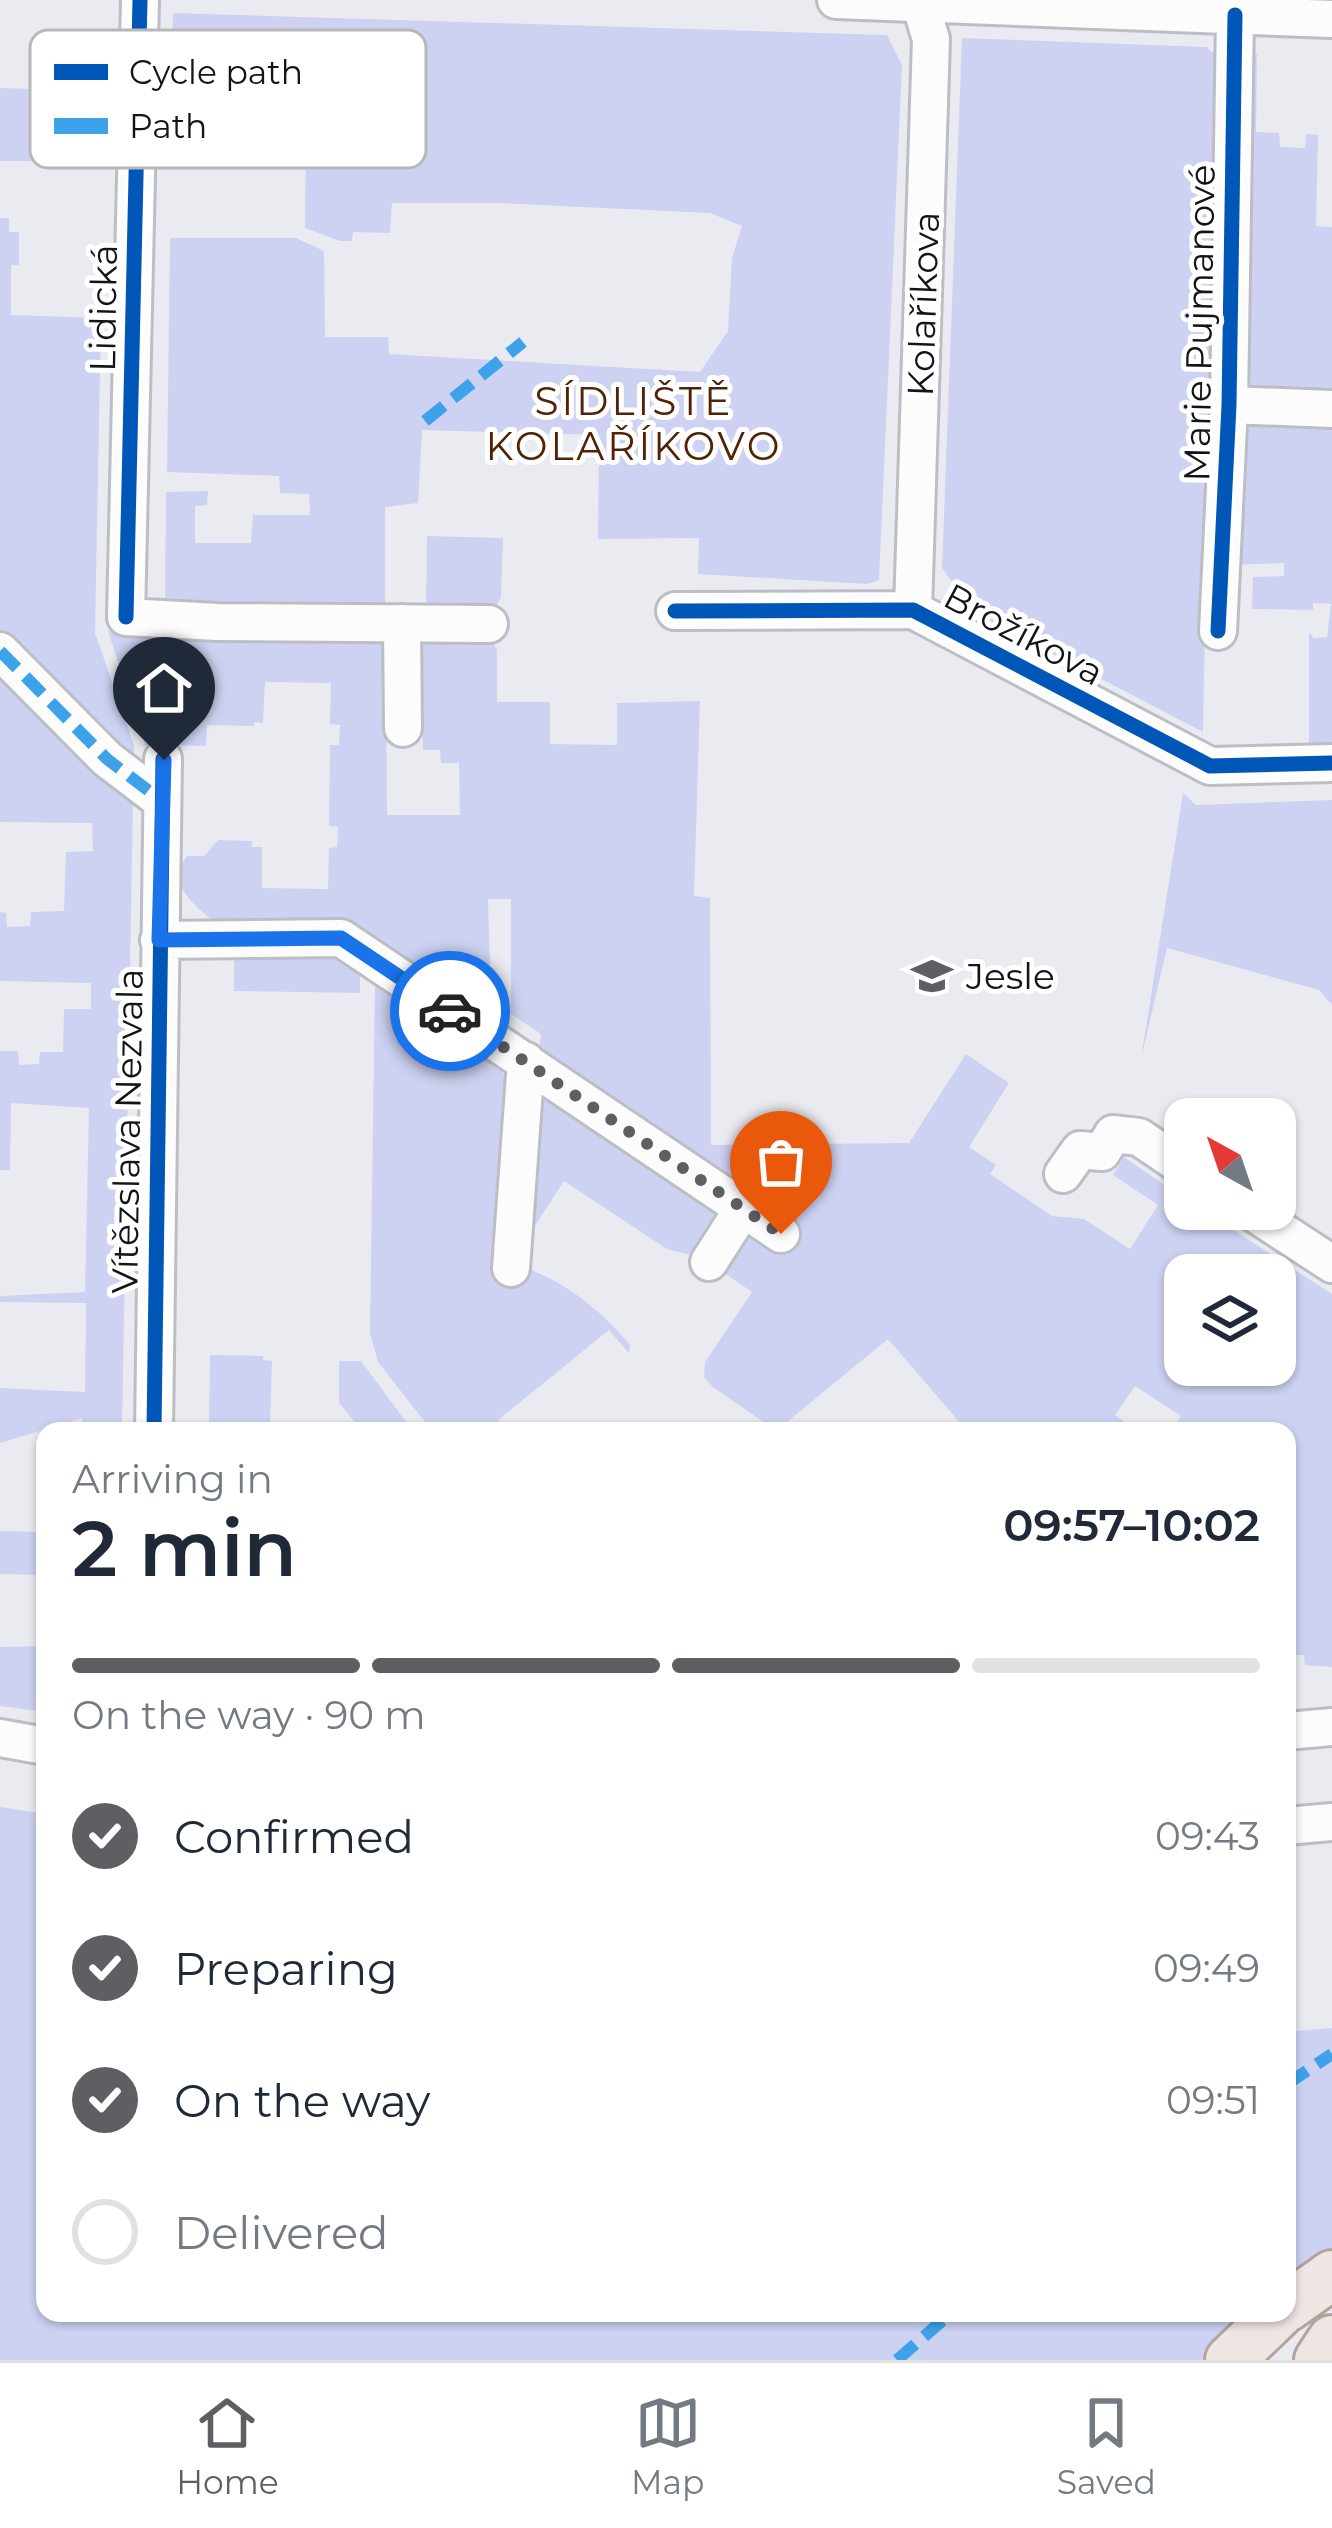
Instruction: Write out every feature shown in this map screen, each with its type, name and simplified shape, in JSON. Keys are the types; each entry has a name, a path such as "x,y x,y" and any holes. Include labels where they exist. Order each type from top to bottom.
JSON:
{"main road":[{"path":"1296,2301 1332,2275"},
{"path":"1230,2360 1270,2322"},
{"path":"1319,2360 1332,2340"}],"street":[{"name":"Lidická","path":"139,30 140,0"},
{"path":"836,0 1332,19"},
{"name":"Kolaříkova","path":"913,610 931,38 919,2"},
{"name":"Marie Pujmanové","path":"1218,631 1229,405 1235,15"},
{"name":"Lidická","path":"136,168 127,616 218,622 402,623"},
{"path":"1229,405 1332,409"},
{"name":"Brožíkova","path":"675,611 913,610 1210,766 1332,763"},
{"path":"403,728 402,623 489,624"},
{"path":"0,650 107,759 162,801"},
{"name":"Vítězslava Nezvala","path":"154,1422 164,760"},
{"path":"159,940 341,938 781,1234"},
{"path":"511,1268 526,1061"},
{"path":"1063,1174 1079,1150 1102,1152 1112,1129 1164,1157"},
{"path":"709,1262 743,1209"},
{"path":"1280,1230 1332,1264"},
{"path":"1296,1730 1332,1727"},
{"path":"0,1738 36,1744"},
{"path":"1296,1825 1332,1822"}],"shaded area":[{"path":"173,13 887,35 902,65 879,580 867,584 698,574 699,538 598,539 599,435 422,430 418,503 385,507 385,609 165,603 166,492 208,491 207,505 195,506 195,543 251,543 253,515 310,515 309,494 280,493 279,476 167,472 170,238 296,238 324,251 325,337 388,337 389,354 700,372 728,331 732,258 742,226 710,213 392,203 390,233 353,232 352,241 340,241 305,228 306,168 426,168 426,30 173,30"},
{"path":"962,38 1207,47 1211,52 1257,54 1256,132 1279,133 1280,147 1305,148 1306,134 1318,135 1316,226 1332,227 1332,743 1309,744 1309,632 1314,638 1327,637 1331,604 1313,603 1313,610 1252,609 1253,577 1284,576 1284,563 1206,566 1203,732 985,618 967,603 942,568"},
{"path":"0,88 30,89 30,161 0,161"},
{"path":"0,218 9,218 9,232 19,232 19,265 11,265 11,315 101,318 95,633 134,745 134,767 0,643"},
{"path":"427,536 503,538 501,597 495,609 426,613"},
{"path":"108,631 491,638 497,650 497,702 550,702 550,744 617,745 617,703 700,701 694,896 710,898 711,1145 909,1143 966,1054 1009,1083 969,1147 996,1165 990,1174 1052,1216 1084,1219 1130,1249 1158,1205 1113,1175 1124,1157 1164,1185 1164,1230 1233,1230 1270,1254 1164,1254 1164,1386 1296,1386 1296,1271 1332,1294 1332,1667 1305,1665 1304,1655 1296,1655 1296,1422 1177,1422 1181,1416 1135,1386 1115,1415 1125,1422 959,1422 888,1339 787,1422 763,1422 704,1377 705,1362 752,1292 702,1258 667,1249 564,1181 529,1235 523,1267 554,1280 595,1309 630,1345 629,1353 609,1330 500,1422 425,1422 378,1362 370,1333 375,981 495,1056 508,1084 534,1100 541,1034 511,1014 511,899 488,899 491,1001 480,1019 361,940 217,923 192,901 176,873 187,856 204,856 218,840 252,841 252,847 262,847 262,888 328,889 329,848 337,847 338,827 329,826 330,745 339,745 340,725 330,724 331,683 265,682 263,723 207,725 206,746 145,745","holes":["386,677 422,698 423,750 440,750 441,763 459,763 460,815 387,815"]},
{"path":"0,664 133,798 122,1422 82,1422 82,1418 36,1422 36,1432 0,1443 0,1388 85,1392 86,1303 0,1302 0,1296 85,1292 89,1108 11,1103 10,1170 0,1170 0,1051 18,1051 19,1065 39,1064 40,1052 63,1052 64,1009 91,1009 91,983 0,981 0,912 6,913 7,927 30,926 31,912 64,911 66,852 93,851 92,823 0,822"},
{"path":"1183,793 1196,805 1332,800 1332,1005 1319,990 1167,948 1141,1059"},
{"path":"330,949 360,971 360,993 234,991 234,951"},
{"path":"210,1355 263,1356 272,1361 270,1422 209,1422"},
{"path":"339,1361 361,1361 406,1422 355,1422 339,1403"},
{"path":"0,1531 36,1532 36,1575 0,1574"},
{"path":"36,1646 36,1711 0,1706 0,1647"},
{"path":"0,1807 36,1813 36,2322 1246,2322 1202,2360 0,2360"},
{"path":"1332,2028 1332,2254 1296,2277 1296,2031"}],"marked path":[{"path":"425,421 523,342"},
{"path":"0,651 107,759 162,801"},
{"path":"1296,2078 1332,2054"},
{"path":"897,2360 941,2322"}],"cycle path":[{"path":"139,30 140,0"},
{"path":"1218,631 1229,405 1235,15"},
{"path":"126,617 136,168"},
{"path":"675,611 913,610 1210,766 1332,763"},
{"path":"154,1422 163,759"}],"way so far":[{"path":"450,1011 781,1234"}],"place":[{"name":"Jesle","path":"932,976"}],"district":[{"name":"SÍDLIŠTĚ KOLAŘÍKOVO","path":"634,424"}],"route":[{"path":"164,760 159,940 341,938 450,1011"}]}
